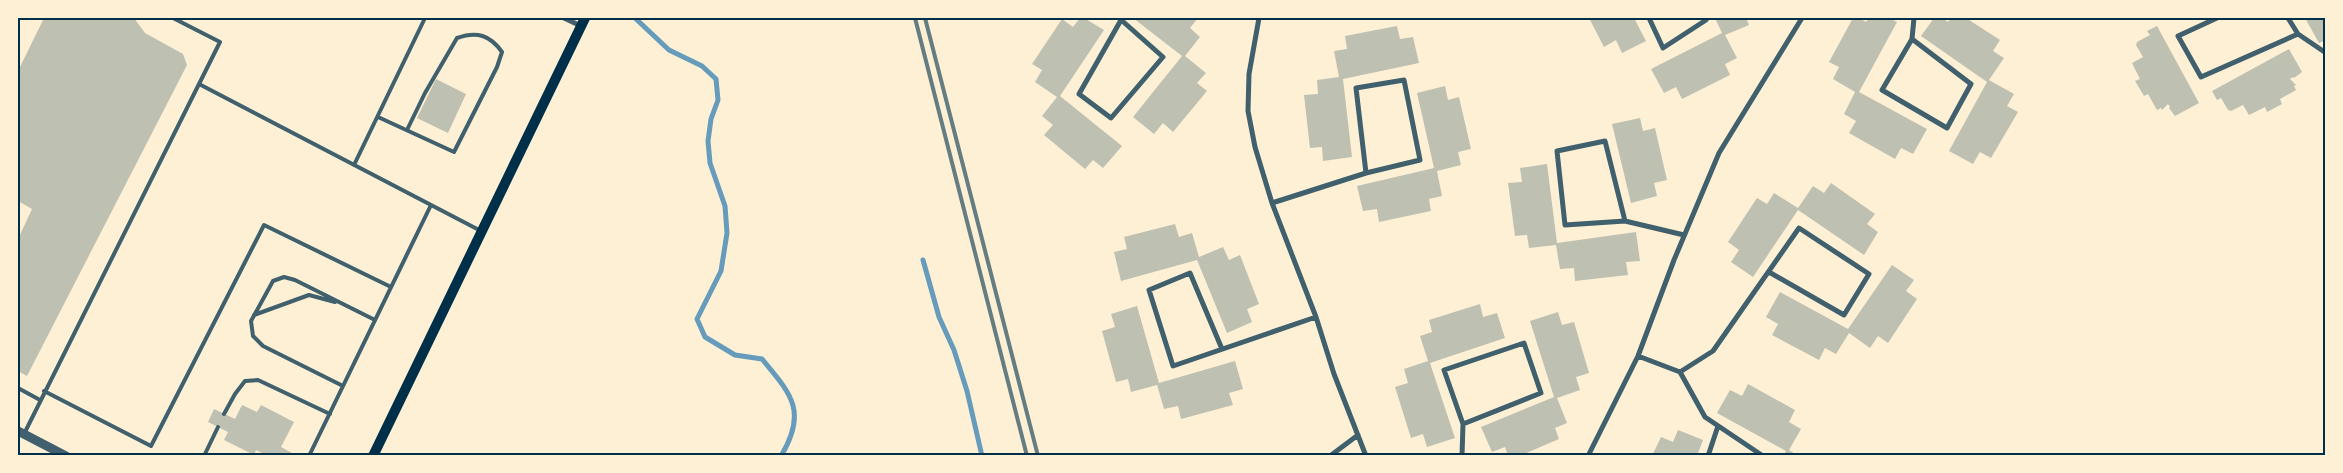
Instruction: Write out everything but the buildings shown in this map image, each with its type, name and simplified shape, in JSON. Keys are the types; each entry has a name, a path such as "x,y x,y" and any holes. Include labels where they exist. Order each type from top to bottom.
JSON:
{"main road":[{"path":"373,456 583,22"}],"street":[{"path":"564,18 583,22"},
{"path":"1259,18 1249,74 1248,110 1255,147 1272,204 1316,317 1334,374 1366,456"},
{"path":"1649,18 1663,48 1706,20 1705,18"},
{"path":"1588,456 1638,356 1684,235 1719,153 1802,18"},
{"path":"1912,39 1970,84 1947,128 1882,90 1912,39 1914,18"},
{"path":"2217,18 2178,36 2201,77 2298,34"},
{"path":"2288,18 2298,34 2326,53"},
{"path":"1120,19 1163,57 1111,118 1079,94 1120,19"},
{"path":"1272,204 1366,173 1420,160 1404,80 1356,88 1366,173"},
{"path":"1625,221 1605,141 1557,152 1565,225 1625,221 1684,235"},
{"path":"1680,372 1713,351 1799,228 1869,274 1844,315 1769,272"},
{"path":"1222,349 1190,273 1149,290 1173,366 1316,317"},
{"path":"1462,456 1463,424 1444,370 1524,342 1540,393 1463,424"},
{"path":"1638,356 1680,372 1705,417 1763,456"},
{"path":"1708,456 1718,426"},
{"path":"21,432 66,456"},
{"path":"1330,456 1358,435"}],"lane":[{"path":"21,432 40,400 220,42 173,18"},
{"path":"354,165 425,18"},
{"path":"378,116 407,130 454,152 497,67 502,52 495,42 484,35 469,34 457,38 425,93 407,130"},
{"path":"199,84 481,231"},
{"path":"309,456 431,205"},
{"path":"44,391 152,446 264,225 391,287"},
{"path":"343,386 263,346 253,336 251,322 254,315 273,281 284,277 296,280 374,320"},
{"path":"254,315 309,295 342,304"},
{"path":"224,414 234,394 245,380 258,380 330,414"},
{"path":"18,388 40,400"},
{"path":"204,456 218,428"}],"waterway":[{"path":"635,18 669,50 702,66 716,79 718,100 711,119 708,141 710,163 725,206 727,233 721,271 697,319 705,337 735,355 762,359 788,393 794,415 794,427 781,456"},
{"path":"923,260 939,317 954,350 967,391 982,456"}],"railway":[{"path":"915,18 1027,456"},
{"path":"925,18 1038,456"}]}
